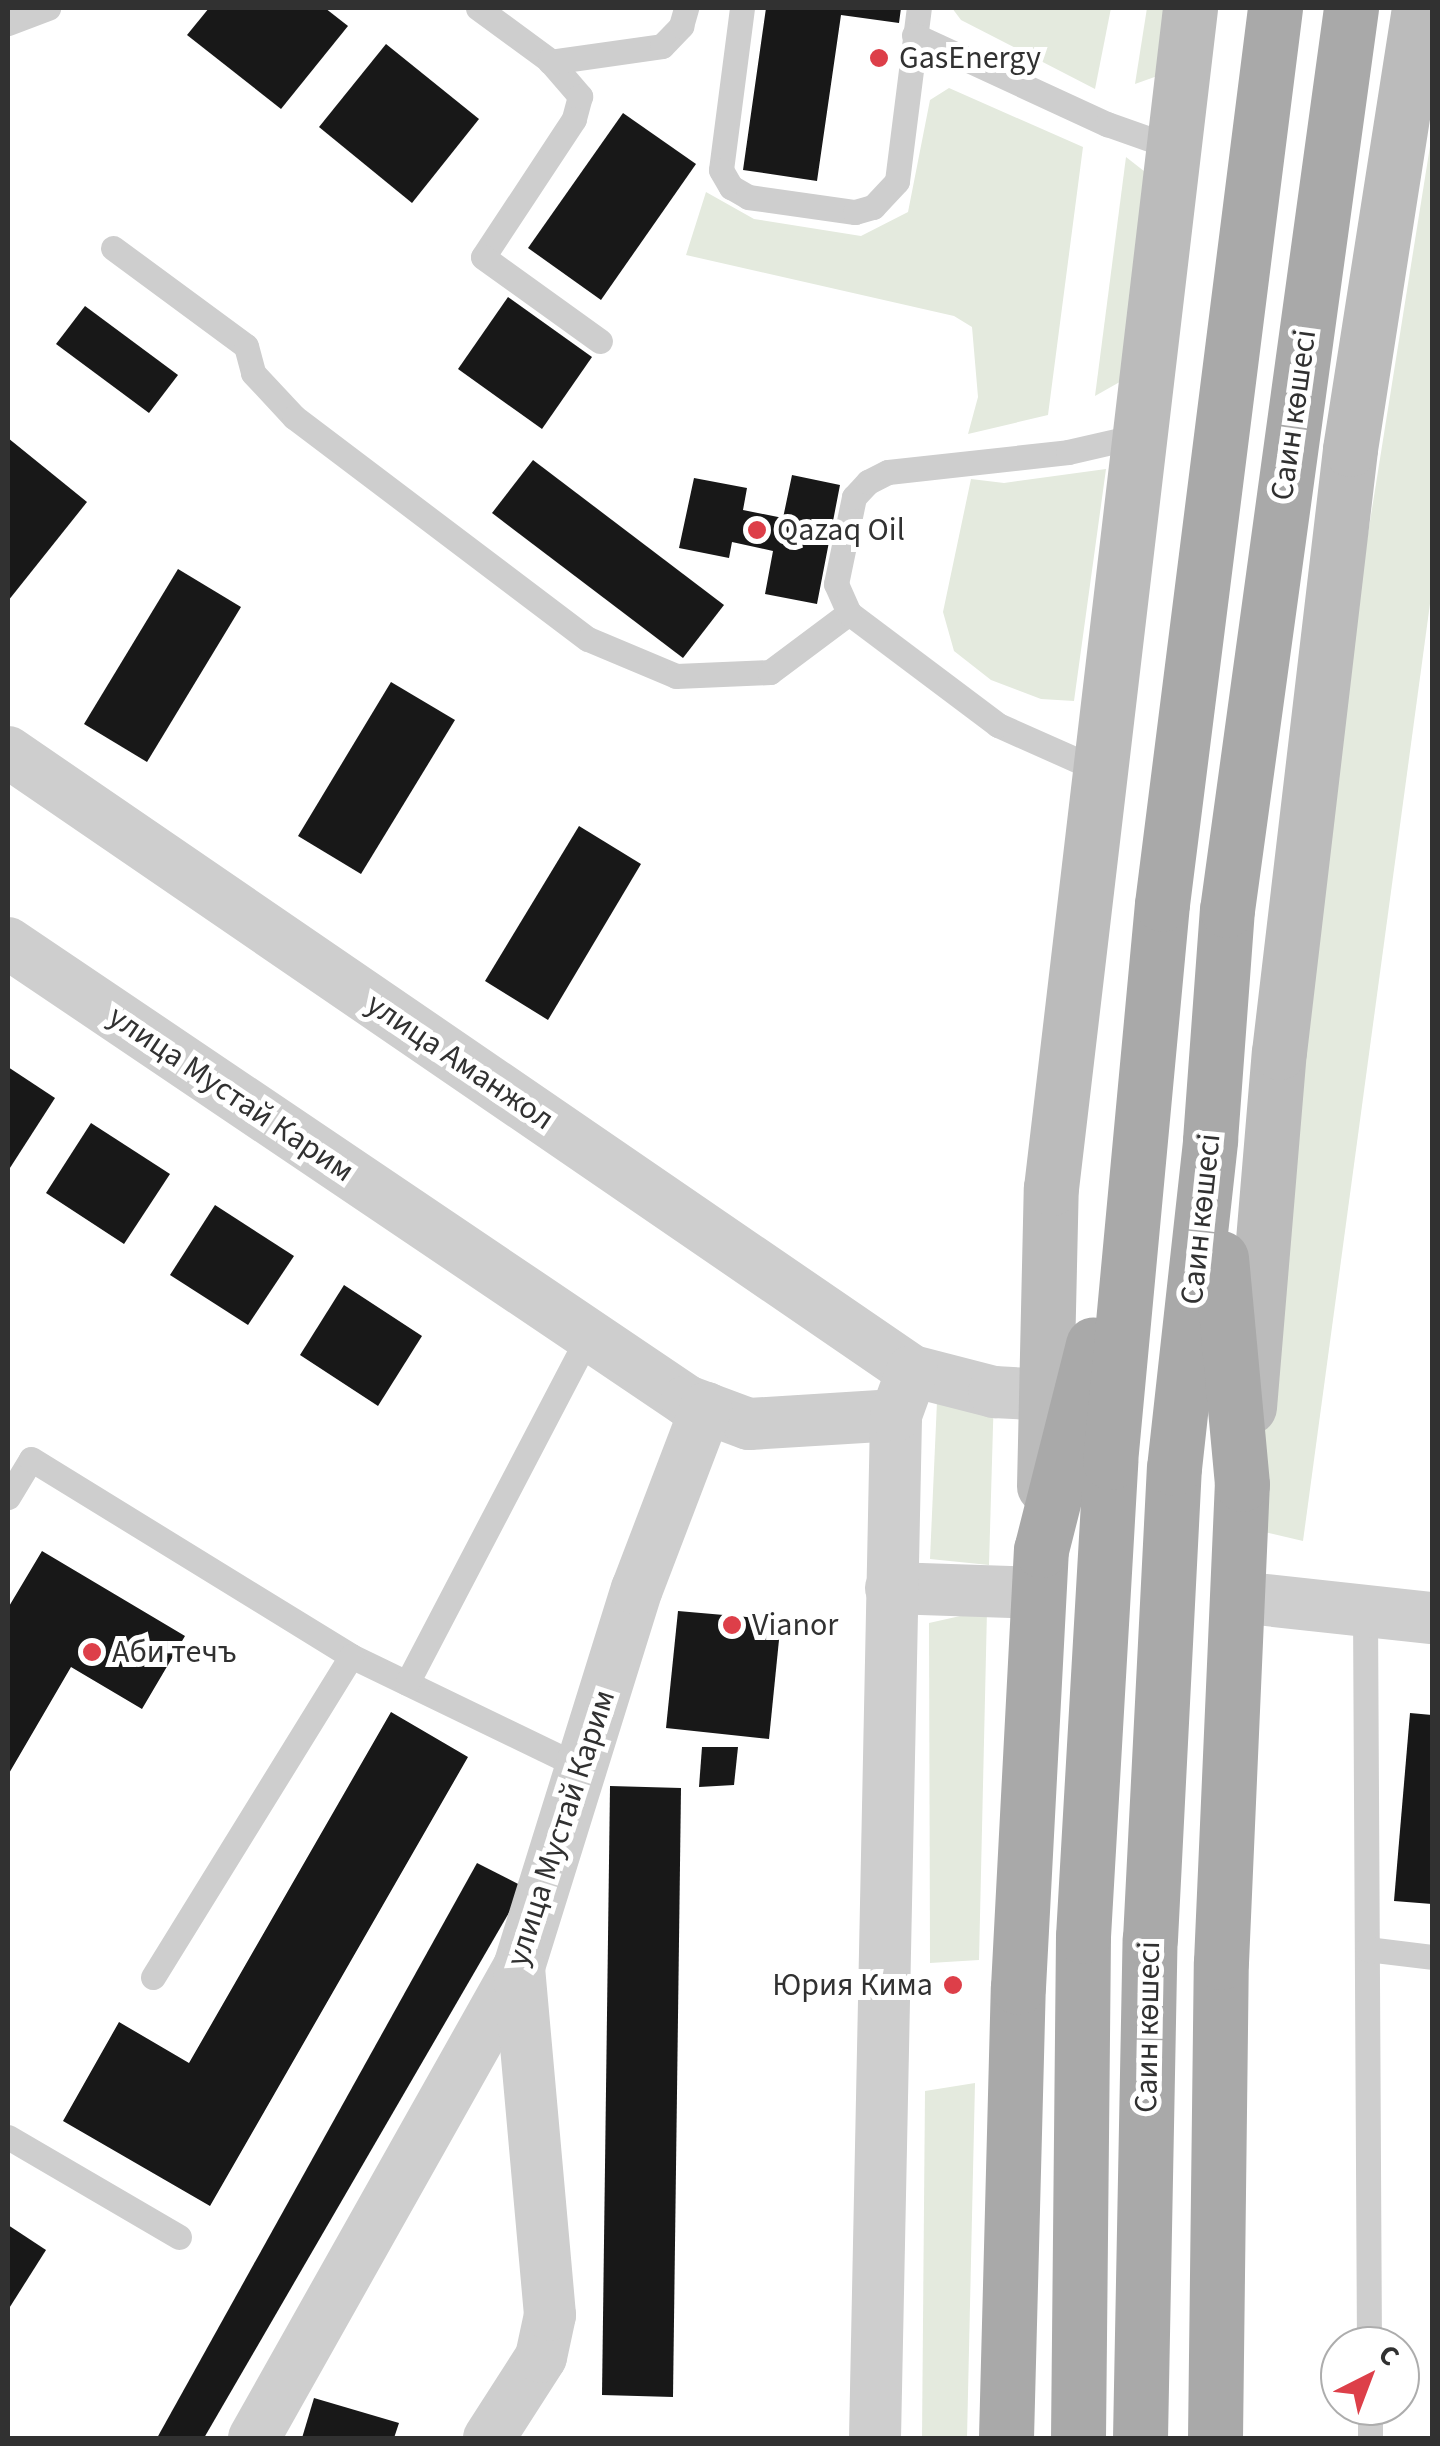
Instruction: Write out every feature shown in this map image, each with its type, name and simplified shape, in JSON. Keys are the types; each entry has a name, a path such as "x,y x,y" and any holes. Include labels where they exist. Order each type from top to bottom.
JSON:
{"main road":[{"path":"1006,2438 1020,2063 1018,1987 1049,1395 1052,1188 1169,146 1190,8"},
{"name":"Саин көшесі","path":"1078,2438 1082,1936 1132,1186 1276,8"},
{"name":"Саин көшесі","path":"1140,2432 1150,1939 1174,1468 1210,1140 1227,910 1351,8"},
{"name":"Саин көшесі","path":"1216,2438 1218,2175 1242,1484 1279,1052 1350,448 1419,8"},
{"path":"1210,1140 1242,1484"},
{"path":"1040,1572 1132,1186"},
{"path":"1020,2063 1078,2370"},
{"path":"1140,2432 1218,2175"}],"street":[{"name":"улица Аманжол","path":"8,752 904,1393"},
{"name":"улица Мустай Карим","path":"8,943 589,1335 706,1408 750,1424 904,1393"},
{"path":"874,2438 885,2138 891,1588 904,1393 1049,1395"},
{"name":"улица Мустай Карим","path":"254,2438 519,1967 638,1589 706,1408"},
{"path":"891,1588 1040,1572"},
{"path":"1238,1596 1432,1618"},
{"path":"488,2438 540,2357 550,2314 519,1967"}],"lane":[{"path":"8,23 48,8"},
{"path":"478,8 550,62 580,96 574,119 483,256 600,341"},
{"path":"550,62 662,46 682,26 686,8"},
{"path":"742,8 721,170 730,186 748,196 855,212 873,207 896,181 919,8"},
{"path":"914,35 1106,124 1169,146"},
{"path":"112,248 246,346 253,373 294,417 588,639 676,676 770,672 848,614"},
{"path":"1099,770 998,726 848,614 836,584 854,498 868,482 888,472 1068,452 1138,436"},
{"path":"407,1683 589,1335"},
{"path":"8,1497 30,1459 351,1656 584,1768"},
{"path":"1365,1610 1370,2326"},
{"path":"153,1977 351,1656"},
{"path":"1367,1949 1432,1957"},
{"path":"8,2137 179,2237"}],"shaded area":[{"path":"952,8 1111,8 1095,89 961,20"},
{"path":"1147,8 1172,8 1163,74 1135,84"},
{"path":"949,88 1083,147 1048,415 968,434 978,397 972,327 954,316 686,255 706,192 754,219 861,236 908,212 930,100"},
{"path":"1432,134 1432,589 1303,1541 1252,1529 1354,621"},
{"path":"1126,157 1149,175 1125,379 1095,396"},
{"path":"1106,469 1074,701 1041,699 991,680 954,651 943,612 971,479 1004,483"},
{"path":"938,1379 994,1392 989,1565 930,1559"},
{"path":"987,1610 979,1960 930,1963 929,1623"},
{"path":"975,2083 967,2438 922,2438 925,2091"}],"building":[{"path":"209,8 325,8 348,26 281,109 187,35"},
{"path":"766,8 901,8 899,23 841,15 817,181 743,170"},
{"path":"386,44 479,119 412,203 319,127"},
{"path":"623,113 696,164 601,300 528,248"},
{"path":"508,297 592,357 542,429 458,369"},
{"path":"85,306 178,375 149,413 56,344"},
{"path":"8,438 87,502 8,601"},
{"path":"533,460 724,605 683,658 492,513"},
{"name":"Qazaq Oil","path":"792,475 840,485 817,604 765,594 773,551 732,542 729,558 679,548 694,478 747,488 743,510 783,518"},
{"path":"178,569 241,607 147,762 84,724"},
{"path":"391,682 455,720 361,874 298,836"},
{"path":"579,826 641,864 548,1020 485,981"},
{"path":"8,1067 55,1098 8,1171"},
{"path":"91,1123 170,1174 124,1244 46,1193"},
{"path":"215,1205 294,1256 248,1325 170,1275"},
{"path":"344,1285 422,1336 378,1406 300,1355"},
{"name":"Аби течъ","path":"42,1551 185,1636 142,1709 71,1667 8,1775 8,1608"},
{"path":"678,1611 781,1620 769,1739 666,1728"},
{"path":"391,1712 468,1757 210,2206 63,2121 119,2022 189,2063"},
{"path":"1410,1713 1432,1715 1432,1904 1394,1901"},
{"path":"702,1747 738,1747 734,1785 699,1787"},
{"path":"610,1786 681,1788 673,2397 602,2395"},
{"path":"477,1863 524,1887 204,2438 157,2438"},
{"path":"8,2225 46,2250 8,2310"},
{"path":"314,2398 399,2423 394,2438 302,2438"}],"place":[{"name":"GasEnergy","path":"879,58"},
{"name":"Qazaq Oil","path":"757,530"},
{"name":"Vianor","path":"732,1625"},
{"name":"Аби течъ","path":"92,1652"},
{"name":"Юрия Кима","path":"953,1985"}]}
